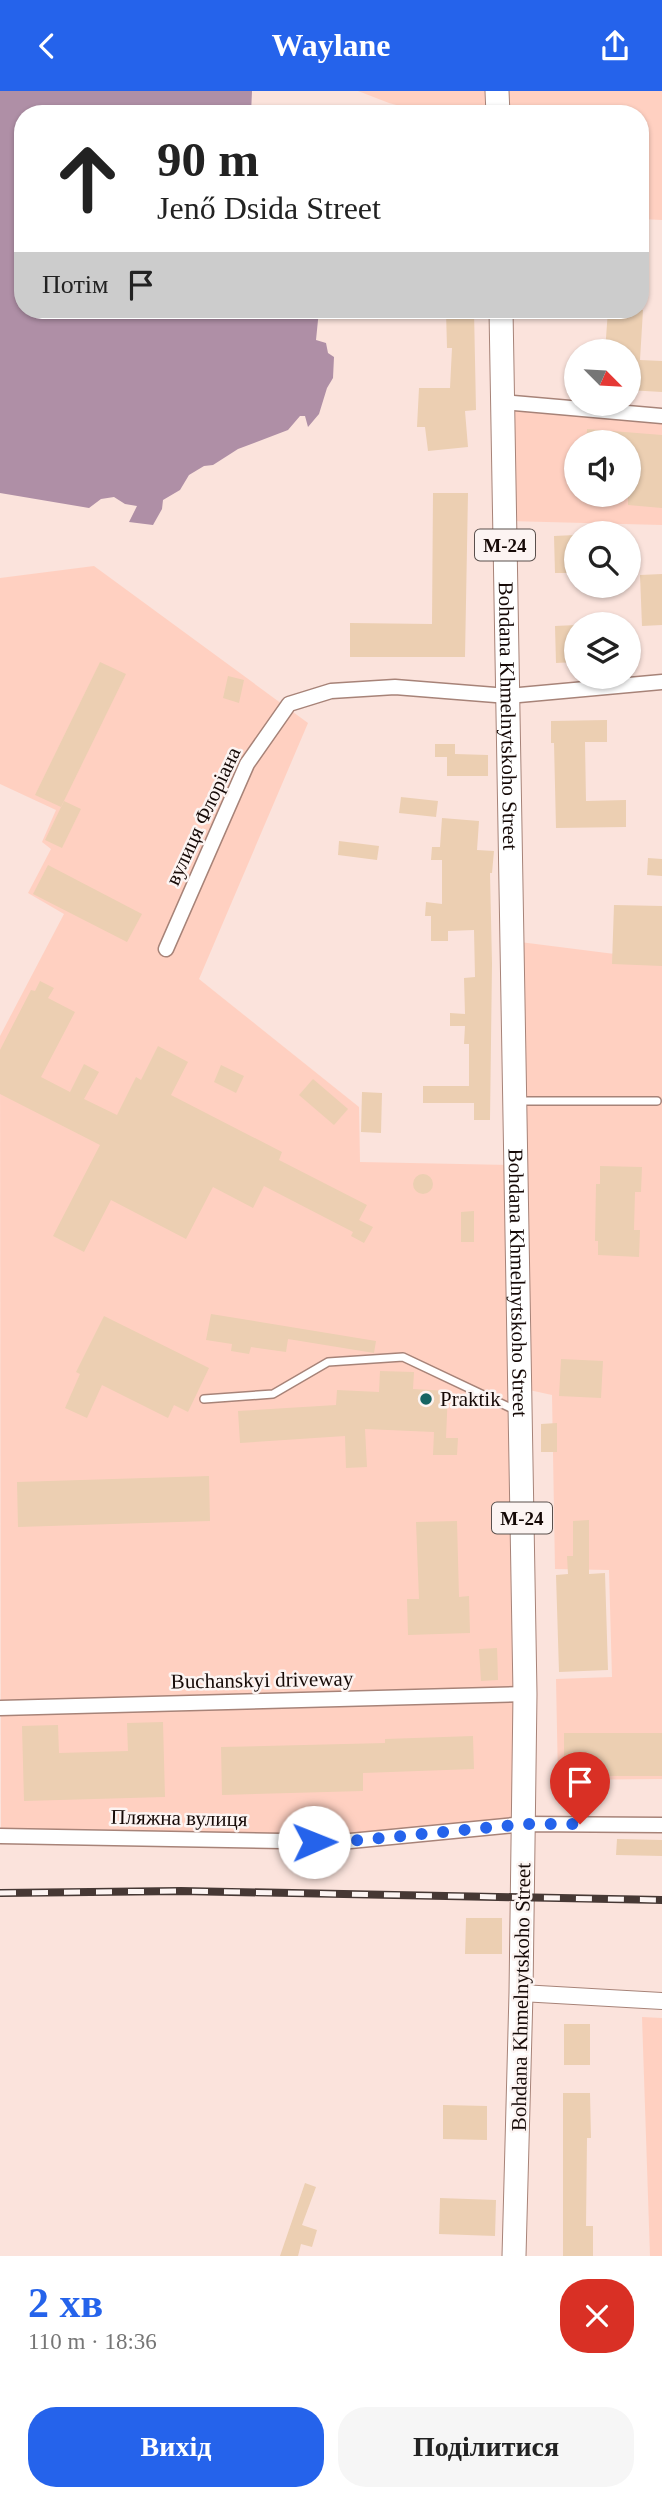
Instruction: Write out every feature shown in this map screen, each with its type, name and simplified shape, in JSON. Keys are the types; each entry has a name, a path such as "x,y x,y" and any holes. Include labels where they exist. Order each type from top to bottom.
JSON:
{"highway":[{"name":"Bohdana Khmelnytskoho Street","path":"501,319 525,1694 525,1824 514,2256"}],"street":[{"path":"502,402 662,417"},
{"name":"вулиця Флоріана","path":"166,949 247,764 289,704 331,691 395,687 508,696 662,682"},
{"name":"Buchanskyi driveway","path":"0,1708 525,1694"},
{"name":"Пляжна вулиця","path":"0,1836 340,1842 525,1824 662,1825"},
{"path":"521,1993 662,2001"}],"lane":[{"path":"515,1101 657,1101"},
{"path":"204,1399 273,1394 328,1362 402,1357 520,1413"}],"shaded area":[{"path":"0,91 252,91 251,105 14,105 14,319 318,319 316,340 326,343 328,353 334,357 333,378 319,414 308,427 305,416 300,416 288,430 238,449 213,465 204,466 189,475 180,490 163,500 162,509 153,525 129,522 137,506 125,504 114,497 101,499 89,508 0,493"},
{"path":"358,91 662,91 662,220 649,219 649,105 389,103"},
{"path":"502,402 564,407 564,417 662,416 662,525 641,524 641,521 505,521"},
{"path":"94,566 308,723 199,979 359,1107 360,1162 516,1165 512,941 662,960 662,1779 558,1780 556,1679 612,1677 609,1570 555,1569 552,1395 520,1388 519,1819 341,1836 1,1829 0,1036 64,914 28,893 51,849 42,842 56,810 0,784 0,578"},
{"path":"642,2017 662,2018 662,2256 650,2256"}],"building":[{"path":"446,319 474,319 476,410 465,411 468,447 428,451 425,427 417,427 419,388 450,388 452,348 447,348"},
{"path":"607,319 642,319 641,343 641,339 606,339"},
{"path":"641,360 662,361 662,392 641,391"},
{"path":"641,433 662,435 662,508 641,506"},
{"path":"433,493 468,493 465,657 350,657 350,623 432,624"},
{"path":"554,536 564,536 564,573 555,573"},
{"path":"662,574 662,625 642,626 641,575"},
{"path":"555,626 564,626 564,663 556,663"},
{"path":"100,662 126,674 61,807 35,795"},
{"path":"228,676 244,680 239,703 223,698"},
{"path":"607,720 607,742 585,742 586,801 626,800 626,827 556,828 551,721"},
{"path":"435,744 455,744 455,754 488,755 488,776 447,776 447,757 435,757"},
{"path":"401,797 438,801 436,817 399,813"},
{"path":"64,801 81,809 62,848 45,840"},
{"path":"442,818 479,821 477,850 494,851 490,873 490,1120 474,1120 474,1103 423,1103 423,1086 469,1086 469,1044 464,1044 465,1026 450,1026 450,1013 465,1014 464,978 475,977 474,930 448,931 448,941 431,941 431,916 425,916 426,902 442,904 442,860 431,860 432,847 440,847"},
{"path":"339,841 379,846 377,860 338,855"},
{"path":"648,858 662,859 662,876 647,875"},
{"path":"48,865 142,914 127,942 33,894"},
{"path":"614,905 662,906 662,966 612,964"},
{"path":"40,981 54,988 48,998 75,1012 41,1077 70,1092 84,1064 99,1072 84,1099 117,1115 136,1077 141,1080 158,1046 188,1062 171,1095 282,1152 279,1160 367,1205 359,1220 373,1227 364,1243 351,1236 353,1232 264,1186 253,1208 213,1187 186,1239 111,1200 84,1252 53,1236 100,1145 0,1094 0,1050 31,990 35,991"},
{"path":"221,1065 244,1076 236,1093 214,1082"},
{"path":"313,1079 348,1109 334,1125 299,1095"},
{"path":"362,1092 382,1093 381,1133 361,1132"},
{"path":"600,1166 642,1167 641,1192 635,1192 634,1230 640,1230 639,1257 598,1255 598,1241 595,1241 596,1184 600,1184"},
{"path":"419,1174 427,1174 433,1184 427,1194 419,1194 413,1188 413,1180"},
{"path":"474,1211 474,1242 461,1242 461,1212"},
{"path":"211,1314 376,1341 374,1353 288,1339 286,1352 251,1347 249,1354 231,1351 232,1344 206,1340"},
{"path":"104,1316 209,1368 188,1412 174,1405 168,1418 102,1385 87,1418 65,1408 80,1374 76,1372"},
{"path":"561,1359 603,1361 601,1398 559,1396"},
{"path":"380,1371 414,1372 413,1389 448,1391 446,1438 458,1438 457,1455 433,1455 434,1432 365,1429 367,1467 346,1468 345,1436 240,1443 238,1411 336,1405 337,1390 379,1392"},
{"path":"557,1423 557,1452 541,1452 541,1424"},
{"path":"209,1476 210,1521 18,1527 17,1482"},
{"path":"589,1520 589,1574 605,1573 608,1670 559,1672 556,1575 568,1574 567,1556 573,1556 573,1521"},
{"path":"457,1521 459,1597 469,1596 470,1633 408,1635 407,1599 419,1599 416,1522"},
{"path":"497,1648 498,1680 481,1681 479,1649"},
{"path":"163,1722 165,1797 24,1801 22,1726 58,1725 59,1753 128,1751 127,1723"},
{"path":"564,1733 662,1733 662,1776 564,1776"},
{"path":"473,1736 474,1769 363,1773 363,1791 222,1795 221,1747 385,1743 385,1739"},
{"path":"617,1839 662,1840 662,1856 616,1855"},
{"path":"466,1918 502,1918 502,1954 465,1954"},
{"path":"564,2024 590,2024 590,2065 564,2065"},
{"path":"563,2093 590,2093 591,2138 587,2138 586,2226 593,2226 593,2256 563,2256"},
{"path":"443,2105 487,2106 487,2140 443,2139"},
{"path":"305,2183 316,2187 302,2225 317,2230 312,2247 301,2244 298,2256 280,2256"},
{"path":"440,2198 496,2200 495,2236 439,2234"}],"railway":[{"path":"0,1893 181,1891 662,1900"}],"place":[{"name":"Praktik","path":"426,1399"}],"route":[{"path":"314,1842 340,1842 525,1824 580,1824"}]}
